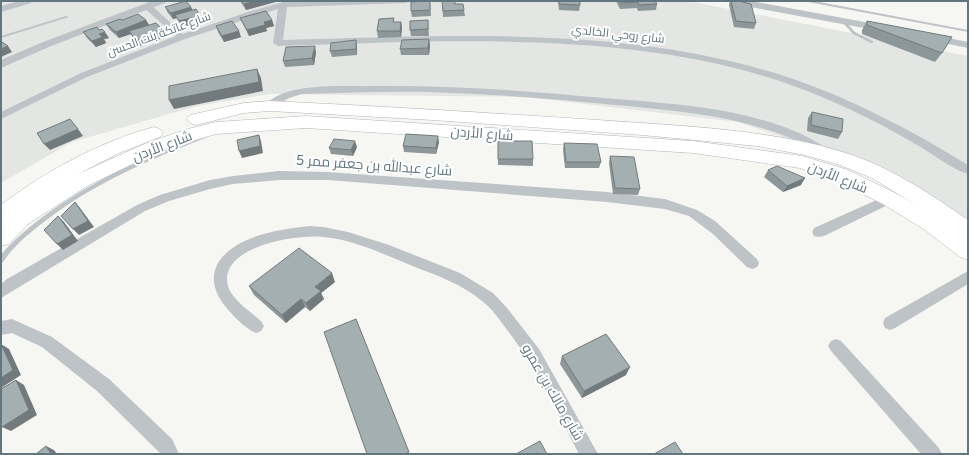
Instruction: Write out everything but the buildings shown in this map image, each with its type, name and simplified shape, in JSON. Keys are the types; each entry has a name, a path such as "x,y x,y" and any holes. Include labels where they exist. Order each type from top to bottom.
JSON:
{"highway":[{"name":"شارع الأردن","path":"1,216 60,174 112,148 204,117 244,108 270,106 474,124 693,147 802,162 841,175 890,199 932,224 968,251"},
{"name":"شارع الأردن","path":"1,238 21,218 80,181 155,146 188,135 235,125 306,122 351,126 474,124 689,132 747,139 847,160 886,177 924,200 968,231"}],"street":[{"path":"1,9 28,1"},
{"path":"1,64 47,44 161,1"},
{"name":"شارع عاتكة بنت الحسن","path":"1,116 84,75 182,37 283,5 406,1"},
{"path":"734,1 898,31"},
{"name":"شارع روحي الخالدي","path":"283,5 278,43 435,39 564,42 647,49 738,66 765,73 853,107 918,139 968,170"},
{"path":"146,6 182,37"},
{"path":"921,36 968,44"},
{"path":"270,106 278,98 288,93 302,91 446,90 528,94 641,104 726,116 782,130 804,139 828,155"},
{"name":"شارع عبدالله بن جعفر ممر 5","path":"1,292 12,283 127,216 163,198 219,182 250,177 288,174 607,197 665,204 693,213 710,224 752,263"},
{"path":"820,232 890,199"},
{"name":"شارع مالك بن عمرو","path":"256,326 228,299 222,288 220,279 221,270 228,259 248,246 276,234 306,231 323,232 386,249 458,278 488,297 509,321 536,358 589,454"},
{"path":"890,323 968,277"},
{"path":"1,328 12,326 47,342 108,390 166,445 170,454"},
{"path":"836,346 933,454"}],"lane":[{"path":"808,1 968,31"},
{"path":"1,37 67,17"},
{"path":"843,21 854,33 872,42"},
{"path":"1,260 17,241 53,210 86,190 146,160 235,125"}],"shaded area":[{"path":"1,1 688,1 968,56 968,232 953,220 812,147 738,122 526,97 270,94 197,106 72,142 1,183"}]}
